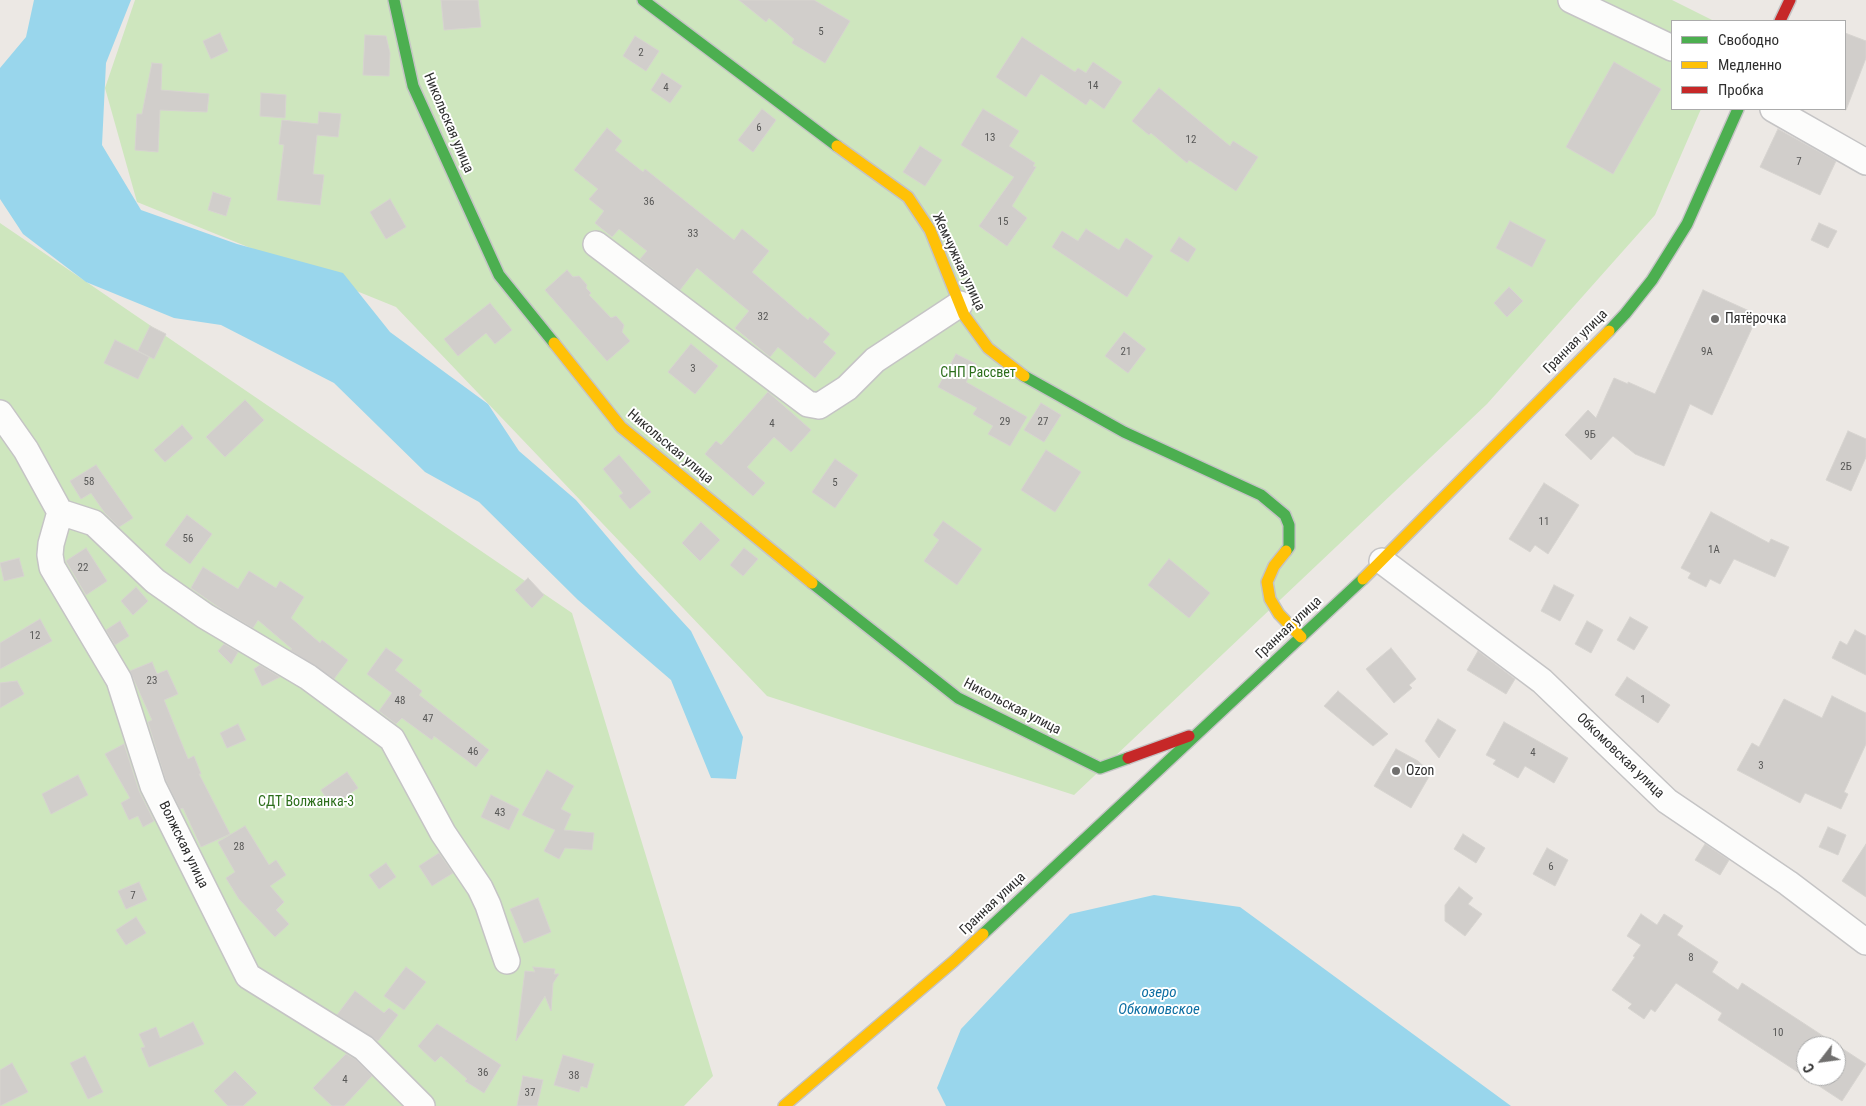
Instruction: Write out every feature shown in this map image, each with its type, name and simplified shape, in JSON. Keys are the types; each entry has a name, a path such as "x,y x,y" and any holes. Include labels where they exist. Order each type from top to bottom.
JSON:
{"street":[{"name":"Никольская улица","path":"394,0 412,86 499,275 620,427 958,698 1100,768 1199,733"},
{"name":"Жемчужная улица","path":"643,0 859,163 908,197 930,230 964,315 988,348 1028,378 1124,432 1261,495 1285,515 1288,525 1289,547 1274,566 1268,582 1270,599 1279,614 1301,637"},
{"path":"1571,0 1671,48"},
{"path":"1780,20 1790,0"},
{"name":"Гранная улица","path":"784,1106 954,960 1382,561 1625,314 1652,280 1687,224 1738,110"},
{"path":"1775,110 1866,162"},
{"path":"596,244 808,404 819,406 847,388 875,360 960,304"},
{"path":"0,413 26,450 60,512 94,523 155,581 206,616 308,677 392,739 443,833 480,888 488,905 506,961"},
{"name":"Волжская улица","path":"60,512 51,544 52,568 119,680 153,786 248,976 364,1048 422,1106"},
{"name":"Обкомовская улица","path":"1382,561 1542,682 1667,801 1788,883 1866,942"}],"green space":[{"name":"СНП Рассвет","path":"135,0 1672,0 1712,20 1671,20 1671,110 1701,110 1655,215 1487,404 1074,795 767,696 396,307 137,202 105,88"},
{"name":"СДТ Волжанка-3","path":"0,223 572,613 713,1076 684,1106 0,1106"}],"water":[{"path":"34,0 131,0 106,63 102,145 141,210 237,244 343,273 390,332 488,404 519,451 576,500 637,572 691,631 743,737 736,779 711,778 671,680 578,600 479,502 425,472 334,383 221,325 174,318 86,282 23,234 0,199 0,68 26,37"},
{"name":"озеро Обкомовское","path":"1154,895 1240,907 1511,1106 946,1106 937,1088 961,1029 1070,914"}],"building":[{"path":"441,0 478,0 481,27 444,30"},
{"path":"739,0 814,0 850,21 825,63 792,43 794,39 769,18 766,22"},
{"path":"220,33 228,51 211,59 203,41"},
{"path":"1846,33 1866,41 1866,58 1846,110"},
{"path":"365,35 386,36 390,53 389,76 363,75"},
{"path":"635,36 659,51 646,71 623,56"},
{"path":"1022,37 1075,72 1078,68 1086,73 1093,62 1122,82 1104,109 1090,99 1086,105 1041,74 1026,97 996,77"},
{"path":"1614,62 1661,89 1613,174 1566,147"},
{"path":"152,63 162,64 161,90 209,94 207,112 160,110 158,152 135,150 137,114 142,114"},
{"path":"662,73 682,86 670,103 651,90"},
{"path":"1159,88 1230,146 1233,141 1258,157 1236,191 1189,160 1187,163 1151,133 1149,135 1132,121"},
{"path":"261,93 286,95 285,118 260,116"},
{"path":"762,109 776,120 753,152 738,140"},
{"path":"983,109 1019,131 1009,146 1035,163 1033,166 1036,167 1012,206 1027,218 1007,246 979,226 1014,177 961,145"},
{"path":"319,112 341,114 338,137 317,135 313,174 324,175 320,205 277,200 284,145 279,144 282,120 318,124"},
{"path":"607,128 622,141 615,150 643,172 645,169 734,240 742,229 769,251 752,272 808,320 810,317 830,334 823,342 836,353 815,378 778,347 770,357 735,328 749,311 697,268 680,290 640,259 647,251 619,229 612,237 595,223 604,211 589,199 598,189 574,170"},
{"path":"1778,129 1836,161 1820,195 1760,167"},
{"path":"920,146 942,160 925,186 903,172"},
{"path":"213,192 231,198 226,216 208,210"},
{"path":"390,199 406,227 386,239 370,212"},
{"path":"1510,221 1546,240 1532,267 1496,248"},
{"path":"1819,223 1837,231 1828,248 1811,240"},
{"path":"1086,229 1119,250 1126,238 1153,256 1127,297 1052,247 1062,231 1078,241"},
{"path":"1179,237 1196,249 1188,262 1170,251"},
{"path":"567,270 573,277 579,276 587,285 586,288 591,293 589,295 611,318 616,316 624,325 622,332 630,341 607,361 545,290"},
{"path":"1509,287 1523,301 1507,317 1494,303"},
{"path":"1703,290 1758,315 1712,415 1690,404 1664,466 1635,454 1613,436 1591,460 1565,435 1588,410 1596,418 1614,378 1655,394"},
{"path":"490,303 512,330 495,344 486,333 458,356 444,339"},
{"path":"150,326 166,334 154,359 138,351"},
{"path":"1124,332 1146,349 1128,373 1105,356"},
{"path":"115,340 149,357 138,379 104,363"},
{"path":"691,344 718,366 695,394 668,372"},
{"path":"956,354 976,364 966,382 1027,417 1010,446 988,434 993,426 973,414 977,408 938,387"},
{"path":"768,392 811,430 791,452 774,437 747,467 765,483 753,496 705,454 716,441 721,445"},
{"path":"245,400 264,420 225,457 206,437"},
{"path":"1041,403 1061,415 1044,442 1024,430"},
{"path":"182,425 193,438 165,462 154,450"},
{"path":"1848,431 1866,439 1866,457 1851,491 1826,480"},
{"path":"1046,450 1081,472 1055,512 1021,490"},
{"path":"619,455 651,492 630,509 619,496 623,493 603,469"},
{"path":"835,459 858,475 835,508 812,492"},
{"path":"96,465 133,518 119,527 105,513 91,493 81,499 70,481"},
{"path":"1544,483 1579,505 1548,554 1535,545 1530,552 1509,539"},
{"path":"1711,512 1769,543 1771,539 1789,547 1775,577 1734,559 1720,584 1710,579 1706,587 1688,578 1691,573 1681,568"},
{"path":"187,515 212,534 190,564 165,545"},
{"path":"943,521 982,549 957,585 924,561 939,540 933,535"},
{"path":"701,522 720,540 700,561 682,543"},
{"path":"86,548 107,581 86,595 66,561"},
{"path":"744,548 758,559 743,576 730,565"},
{"path":"19,558 24,576 4,581 0,563"},
{"path":"1169,559 1210,593 1189,618 1148,585"},
{"path":"203,567 238,589 249,571 276,588 280,581 304,597 291,618 320,643 322,640 348,660 334,679 290,650 292,649 258,620 253,628 191,588"},
{"path":"528,578 544,595 532,608 515,590"},
{"path":"1554,585 1574,595 1560,621 1541,611"},
{"path":"136,587 148,601 133,615 121,601"},
{"path":"1630,617 1648,627 1634,650 1617,640"},
{"path":"40,619 52,641 0,669 0,643"},
{"path":"120,621 129,636 115,645 106,630"},
{"path":"1587,621 1603,630 1591,653 1575,644"},
{"path":"1855,630 1866,636 1866,675 1832,658 1840,641 1847,645"},
{"path":"224,644 238,652 231,664 218,651"},
{"path":"386,648 403,660 395,670 422,691 419,695 489,750 476,767 434,736 432,740 402,718 396,724 379,711 392,693 367,674"},
{"path":"1391,648 1416,679 1409,685 1412,688 1394,703 1366,669"},
{"path":"1478,651 1515,679 1506,694 1467,670"},
{"path":"152,662 157,674 167,670 178,694 164,700 188,759 194,756 201,774 199,774 230,834 201,847 183,808 180,809 166,781 148,722 152,720 130,671"},
{"path":"260,665 280,677 262,686 254,669"},
{"path":"1627,677 1670,705 1658,723 1615,695"},
{"path":"17,681 24,694 0,708 0,683"},
{"path":"1338,691 1388,734 1373,746 1324,706"},
{"path":"1832,696 1866,713 1866,744 1844,792 1848,794 1841,809 1805,793 1800,803 1737,770 1752,743 1759,747 1784,699 1822,718"},
{"path":"1438,719 1456,730 1439,758 1425,741"},
{"path":"1504,722 1568,758 1554,783 1525,766 1518,778 1493,764 1496,760 1486,755"},
{"path":"238,724 246,740 227,748 220,733"},
{"path":"124,744 139,791 154,821 143,827 138,816 129,820 121,803 130,798 105,754"},
{"path":"1396,749 1418,761 1431,773 1411,808 1374,786"},
{"path":"547,770 574,786 561,809 571,814 564,830 594,833 592,850 565,848 559,859 544,851 555,830 522,815"},
{"path":"347,772 358,788 332,806 321,790"},
{"path":"78,775 88,795 51,814 42,794"},
{"path":"491,795 519,809 509,830 481,817"},
{"path":"245,826 269,865 276,860 286,875 270,886 284,902 276,910 289,924 275,937 239,899 226,878 235,872 218,842"},
{"path":"1828,827 1846,835 1838,855 1819,847"},
{"path":"1463,834 1485,848 1476,863 1454,849"},
{"path":"1705,844 1729,860 1720,875 1695,860"},
{"path":"1866,844 1866,897 1842,881"},
{"path":"1547,848 1568,860 1555,886 1533,874"},
{"path":"439,853 453,873 432,886 419,866"},
{"path":"386,863 396,877 379,889 369,875"},
{"path":"139,882 147,900 126,909 118,891"},
{"path":"1459,887 1473,898 1468,904 1482,914 1465,936 1445,921 1445,905"},
{"path":"538,898 551,932 524,943 510,909"},
{"path":"1641,914 1657,925 1664,914 1683,926 1677,935 1718,962 1712,972 1738,990 1742,983 1823,1036 1796,1036 1796,1071 1718,1020 1722,1013 1676,983 1655,1012 1651,1009 1644,1019 1628,1008 1632,1004 1612,990 1641,945 1627,936"},
{"path":"136,917 146,933 126,945 116,930"},
{"path":"406,967 426,982 404,1010 384,996"},
{"path":"533,967 555,969 554,974 559,974 553,983 551,1011 545,996 516,1041 525,971 535,972"},
{"path":"355,991 384,1013 389,1008 398,1015 378,1041 337,1015"},
{"path":"193,1022 204,1044 149,1067 141,1048 145,1047 139,1034 156,1027 160,1038"},
{"path":"437,1024 501,1065 484,1093 465,1081 467,1079 441,1056 435,1062 418,1046"},
{"path":"1846,1051 1866,1064 1842,1101 1819,1086 1846,1086"},
{"path":"346,1054 355,1059 372,1076 344,1106 332,1106 313,1088"},
{"path":"563,1055 594,1064 587,1088 581,1086 579,1092 554,1085"},
{"path":"85,1056 103,1092 88,1099 70,1063"},
{"path":"12,1063 28,1092 0,1106 0,1070"},
{"path":"235,1071 257,1093 243,1106 228,1106 214,1091"},
{"path":"523,1076 543,1080 537,1106 517,1106"}],"traffic: fast":[{"path":"394,0 413,86 499,275 554,343"},
{"path":"643,0 837,146"},
{"path":"1609,331 1652,280 1687,224 1738,110"},
{"path":"1024,376 1124,432 1261,495 1285,515 1289,525 1289,547 1286,551"},
{"path":"983,934 1363,579"},
{"path":"812,583 958,698 1100,768 1128,758"}],"traffic: slow":[{"path":"837,146 908,197 930,230 964,315 988,348 1024,376"},
{"path":"1363,579 1609,331"},
{"path":"554,343 621,427 812,583"},
{"path":"1286,551 1274,566 1267,582 1270,599 1279,614 1301,637"},
{"path":"784,1106 983,934"}],"traffic: jam":[{"path":"1780,20 1790,0"},
{"path":"1128,758 1189,736"}],"place":[{"name":"Пятёрочка","path":"1715,319"},
{"name":"Ozon","path":"1396,771"}]}
